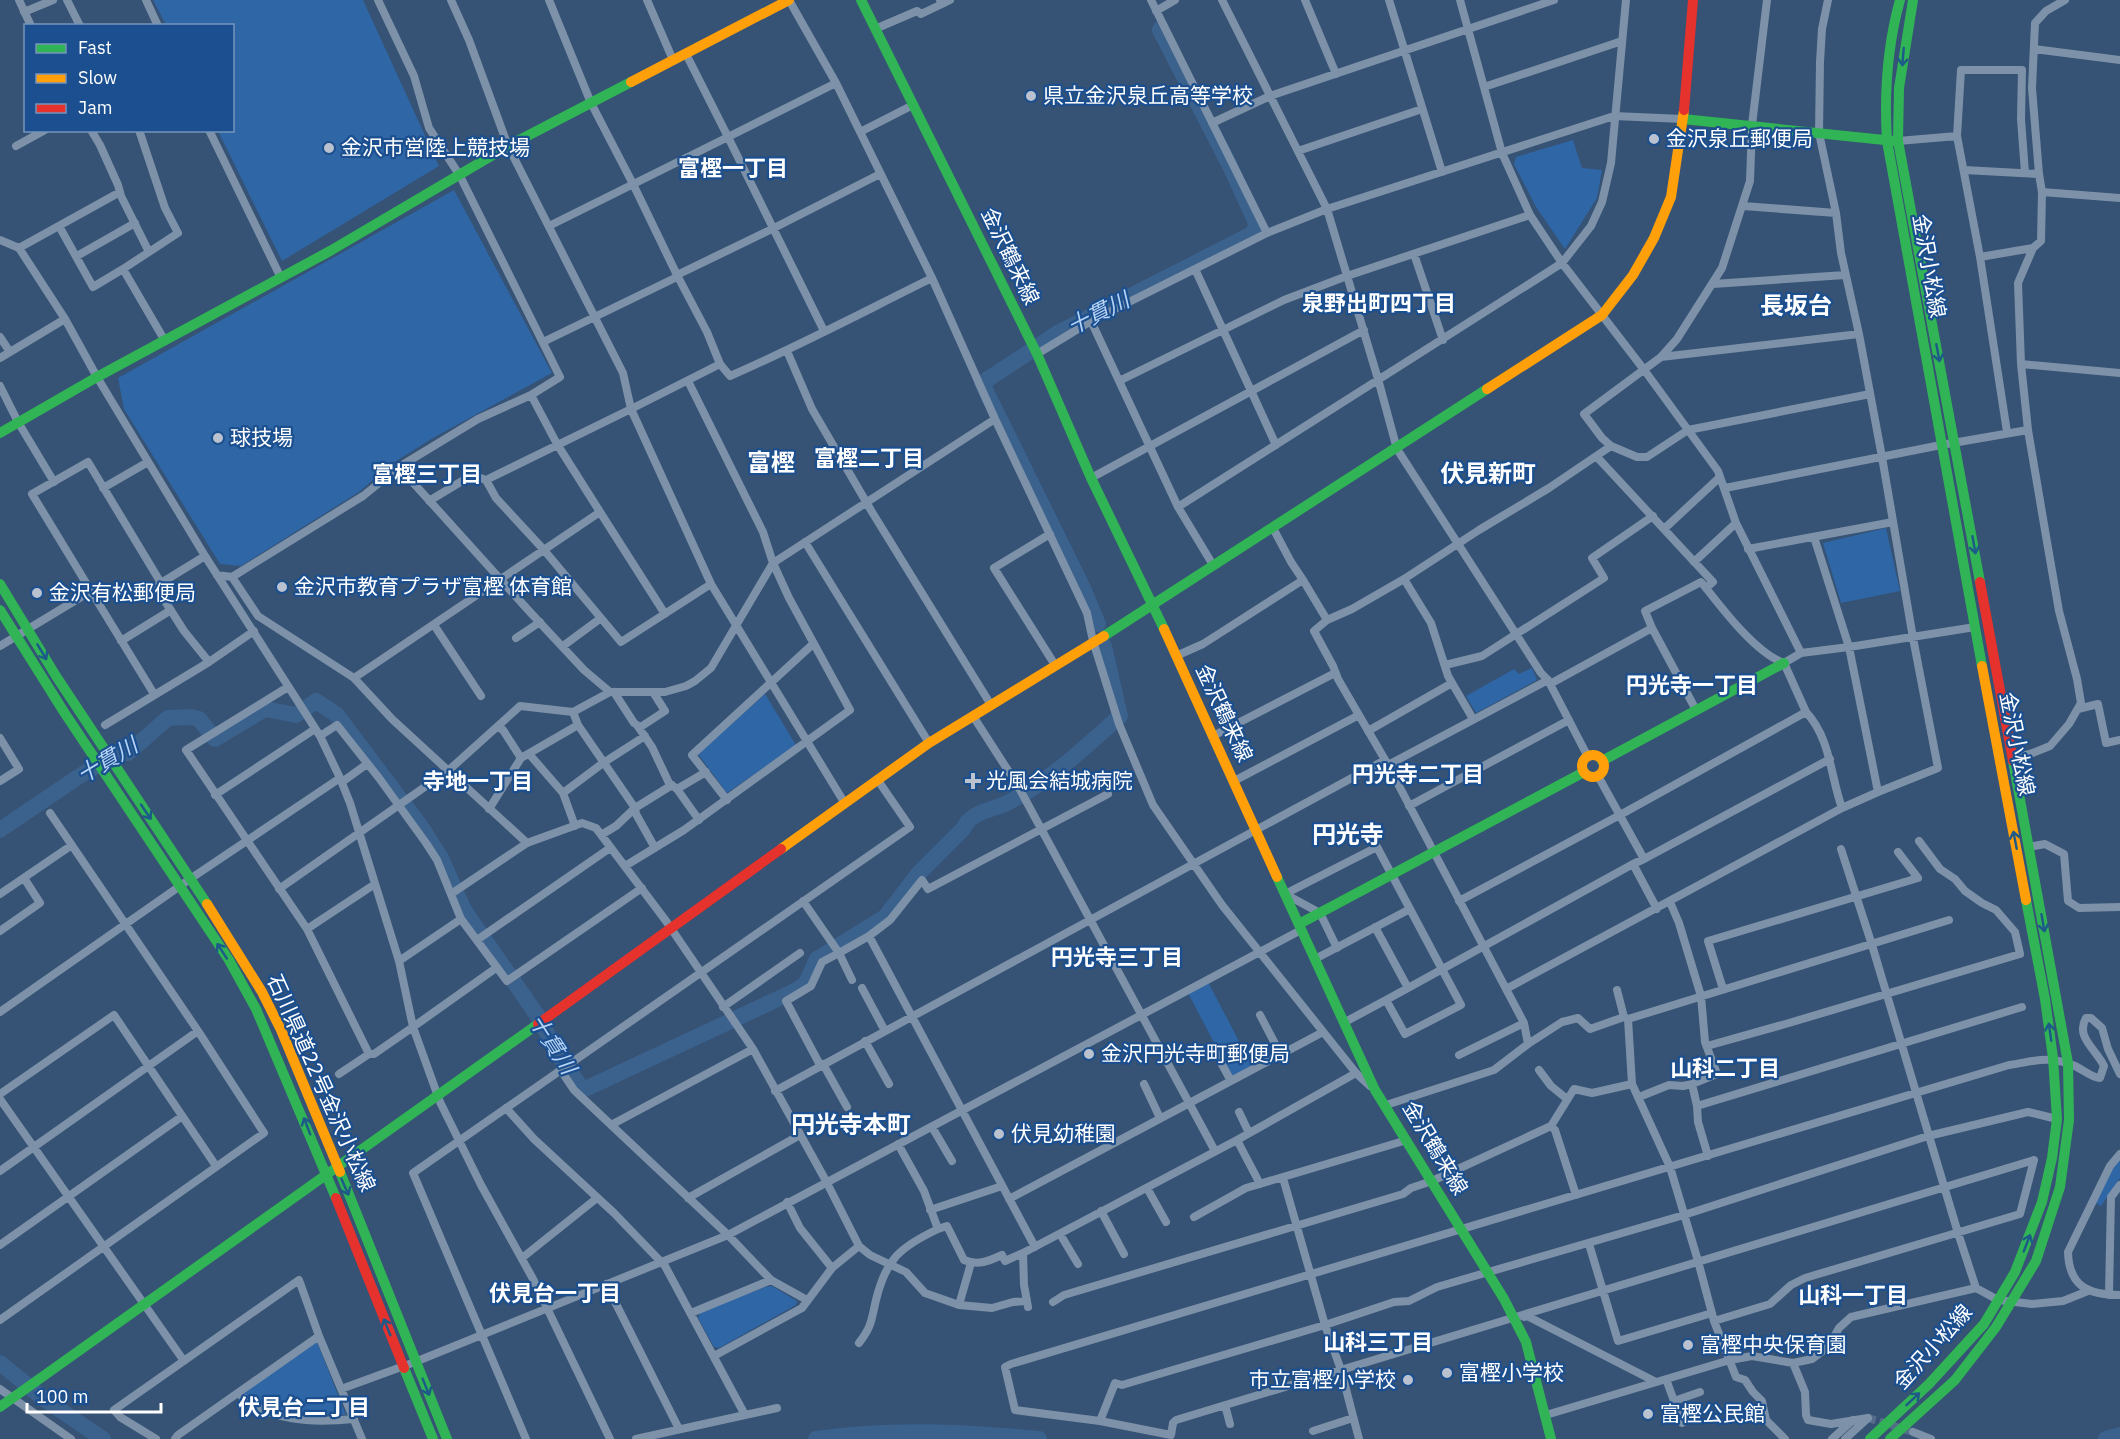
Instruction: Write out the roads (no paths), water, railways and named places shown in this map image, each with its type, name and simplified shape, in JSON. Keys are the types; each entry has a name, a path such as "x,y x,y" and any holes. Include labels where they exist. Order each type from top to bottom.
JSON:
{"main road":[{"path":"0,433 97,377 281,278 460,176 508,146 789,0"},
{"name":"金沢鶴来線","path":"861,0 1034,350 1090,478 1153,606 1346,1022 1375,1090 1488,1273 1526,1342 1551,1439"},
{"path":"0,1407 929,743 1153,606 1602,315 1634,275 1654,238 1671,197 1683,119 1693,0"},
{"name":"金沢小松線","path":"1890,1439 1955,1380 1996,1327 2036,1261 2060,1187 2069,1120 2068,1063 2013,758 1955,442 1885,113 1889,48 1900,0"},
{"name":"金沢小松線","path":"1870,1439 1929,1384 1984,1324 2019,1263 2042,1202 2058,1119 2045,999 1941,444 1892,141 1897,125 1904,44 1913,0"},
{"path":"1683,119 1892,141"},
{"name":"石川県道22号金沢小松線","path":"0,584 262,992 284,1037 447,1439"},
{"name":"石川県道22号金沢小松線","path":"0,610 229,960 256,1008 303,1117 433,1439"},
{"path":"1602,761 1784,663"},
{"path":"1594,756 1602,761 1603,767 1598,776 1589,776 1584,772 1582,765 1588,757 1594,756"},
{"path":"1300,927 1320,913 1584,772"}],"street":[{"path":"19,0 30,24"},
{"path":"24,12 53,0"},
{"path":"67,0 79,24"},
{"path":"146,0 157,24"},
{"path":"217,575 232,577 363,496 399,467 478,419 531,395 560,377 460,176 429,128 414,76 378,0"},
{"path":"451,0 469,40 508,146 623,373 631,410 711,584 844,802"},
{"path":"549,0 591,103 707,332 720,364 730,376 787,351 932,278"},
{"path":"647,0 673,60"},
{"path":"789,0 836,83 932,278 1087,613 1093,641 1118,720 1153,805 1192,864 1259,952 1356,1073 1375,1090"},
{"path":"1151,0 1267,233"},
{"path":"1156,10 1175,0"},
{"path":"1222,0 1327,209 1397,449 1516,635 1549,682 1588,757"},
{"path":"1305,0 1336,74"},
{"path":"1389,0 1442,172"},
{"path":"1460,0 1502,153 1530,215 1562,263 1645,371 1720,477 1736,523 1801,653"},
{"path":"1521,0 1523,10"},
{"path":"1212,123 1270,96 1554,0"},
{"path":"1178,507 1562,263 1591,226 1602,202 1611,163 1626,0"},
{"path":"1767,0 1752,125 1750,182 1727,255 1713,284 1677,339 1661,357 1584,414 1611,446 1637,457 1647,457 1688,430 1870,394"},
{"path":"1506,989 1842,808 1938,768 1859,334 1845,274 1836,213 1819,133 1822,40 1828,0"},
{"path":"1980,257 2032,248 2041,241 2042,192 2032,88 2035,22 2046,11 2065,0"},
{"path":"875,29 917,11 921,14 944,1"},
{"path":"1484,87 1622,41"},
{"path":"2034,49 2120,60"},
{"path":"686,54 824,331"},
{"path":"2007,432 1980,257 1957,136 1961,70 2022,70 2021,119 2025,173"},
{"path":"549,226 836,83"},
{"path":"860,132 913,105"},
{"path":"1298,151 1422,109"},
{"path":"1034,350 1267,233 1327,209 1614,116 1683,119"},
{"path":"16,146 41,132"},
{"path":"92,132 149,252"},
{"path":"59,226 93,287 178,233 165,208 140,132"},
{"path":"210,132 281,278"},
{"path":"1892,141 1957,136"},
{"path":"1964,170 2039,174"},
{"path":"543,342 880,174"},
{"path":"18,248 120,192"},
{"path":"2042,192 2120,198"},
{"path":"1743,207 1836,213"},
{"path":"1119,381 1284,300 1347,276 1530,215"},
{"path":"77,256 135,223"},
{"path":"0,240 18,248 65,319 97,377 205,556 318,733 341,780 359,833 399,961 413,1027 437,1096 481,1185 522,1258 610,1439"},
{"path":"2013,758 2050,746 2069,724 2081,703 2059,610 2028,430 2018,283 2032,248"},
{"path":"1414,254 1443,340"},
{"path":"123,269 165,341"},
{"path":"1195,269 1276,445"},
{"path":"1713,284 1845,274"},
{"path":"0,358 65,319"},
{"path":"1091,321 1178,507 1213,565"},
{"path":"1090,478 1364,330"},
{"path":"1661,357 1859,334"},
{"path":"0,337 10,352"},
{"path":"787,351 812,409 991,705"},
{"path":"486,480 720,364"},
{"path":"2022,364 2120,373"},
{"path":"625,866 699,820 850,710 813,644 773,563 763,532 688,381"},
{"path":"0,386 18,422 54,482"},
{"path":"531,395 557,444 665,614"},
{"path":"279,889 449,770 520,706 573,712 612,692 665,692 695,681 711,668 773,563 995,418"},
{"path":"1725,488 1941,444 2028,430"},
{"path":"1528,1044 1524,1023 1314,631 1328,620 1404,579 1611,446"},
{"path":"1597,457 1713,582 1706,588"},
{"path":"154,694 32,494 88,462 161,583"},
{"path":"103,488 148,462"},
{"path":"399,467 584,670 612,692 645,736 674,787 699,820"},
{"path":"429,501 472,475 486,480 496,498 544,550 621,642 711,584"},
{"path":"1664,529 1720,477"},
{"path":"354,678 600,512"},
{"path":"1445,665 1482,656 1604,578 1592,558 1653,516"},
{"path":"1748,549 1893,522"},
{"path":"1694,562 1736,523"},
{"path":"1273,528 1291,562 1328,620"},
{"path":"1050,534 994,568 1055,665"},
{"path":"1814,537 1849,647 1878,792"},
{"path":"805,542 929,743"},
{"path":"205,556 156,586 208,662"},
{"path":"232,577 258,616 354,678 392,719 527,843"},
{"path":"1404,579 1431,623 1452,683 1473,719"},
{"path":"1176,656 1203,644 1303,580"},
{"path":"1696,710 1645,611 1701,582 1728,616 1772,659 1784,663 1806,712 1816,723 1827,748 1842,808"},
{"path":"0,646 91,591"},
{"path":"121,640 171,610"},
{"path":"248,622 258,616"},
{"path":"563,646 601,618"},
{"path":"516,638 540,622"},
{"path":"434,625 481,696"},
{"path":"1784,663 1801,653 1975,627"},
{"path":"775,1091 1256,830 1652,628"},
{"path":"105,724 208,662 254,631"},
{"path":"727,800 692,755 813,644"},
{"path":"1213,736 1335,673"},
{"path":"1368,731 1452,683"},
{"path":"288,687 186,750 307,929 369,1054"},
{"path":"639,728 665,711 653,692"},
{"path":"2078,709 2098,704 2106,743 2120,740"},
{"path":"573,712 578,725 635,808 655,848"},
{"path":"1459,901 1806,712"},
{"path":"1234,781 1359,715"},
{"path":"974,716 1022,794 1215,1151"},
{"path":"1409,806 1569,720"},
{"path":"215,795 318,733 337,725 401,804 437,860 454,892 461,919 480,938 496,968 507,981 642,888"},
{"path":"489,809 526,757 578,725"},
{"path":"498,727 563,793 575,826"},
{"path":"563,793 603,763 645,736"},
{"path":"0,738 19,770 0,781"},
{"path":"1346,1022 1830,759"},
{"path":"0,1012 190,879 368,764"},
{"path":"601,835 616,826 635,808 706,772"},
{"path":"1598,776 1644,859"},
{"path":"526,1439 412,1173 910,827 877,779"},
{"path":"847,1107 786,1001 811,986 822,962 836,949 869,936 890,920 922,880 928,889 1108,794"},
{"path":"0,1320 264,1133 198,1031 50,813"},
{"path":"454,892 527,843 582,823 596,828 642,888 753,1049 859,1246 870,1255 906,1272 925,1293 959,1305 992,1308 1013,1302 1027,1304 1023,1253"},
{"path":"1707,1046 2020,954 2015,932 1996,910 1965,891 1955,879 1940,869 1919,841"},
{"path":"2029,847 2045,844 2064,854 2068,901 2079,908 2120,908"},
{"path":"0,894 72,845"},
{"path":"1285,894 1377,846 1461,1005 1405,1034 1386,1000"},
{"path":"480,938 610,848"},
{"path":"1841,849 1976,1288"},
{"path":"1723,989 1708,941 1918,878 1898,852"},
{"path":"1633,864 1657,909"},
{"path":"0,931 40,903 24,878"},
{"path":"307,929 375,884"},
{"path":"1285,894 1320,913 1337,948"},
{"path":"803,901 836,949 852,980"},
{"path":"1639,1096 1669,1085 1692,1084 1717,1074 1707,1046 1701,996 1679,923 1670,902"},
{"path":"1315,959 1410,909"},
{"path":"399,961 461,919"},
{"path":"1386,1105 1494,1070 1562,1022 1578,1018 1590,1029 1949,920"},
{"path":"341,1389 415,1362 728,1235 1259,952 1300,927"},
{"path":"1375,927 1407,988"},
{"path":"869,936 1035,1247"},
{"path":"723,1007 800,953"},
{"path":"339,1074 369,1054 374,1054 496,968"},
{"path":"862,988 885,1030"},
{"path":"1617,990 1626,1018 1632,1084 1670,1167 1713,1317 1736,1377 1745,1380 1762,1401 1766,1420 1785,1439"},
{"path":"1697,1106 2022,1006"},
{"path":"1260,1014 1281,1055"},
{"path":"0,1094 114,1015 216,1166"},
{"path":"1589,1244 1604,1290 1618,1341 1770,1304 1791,1285 1805,1278 2020,1214 2034,1160 1698,1261 1604,1290 1514,1318 1176,1420 1173,1423 1171,1435 1100,1421 1015,1410 1005,1367 2009,1065 2053,1058 2081,1068 2093,1077 2100,1078 2104,1066 2084,1037 2082,1030 2086,1018 2091,1018 2103,1028 2108,1049 2120,1074"},
{"path":"1460,1055 1524,1023"},
{"path":"0,1171 198,1031"},
{"path":"1009,1199 1323,1032"},
{"path":"865,1041 889,1084"},
{"path":"1213,1048 1231,1081"},
{"path":"610,1125 753,1049"},
{"path":"563,1067 574,1090 728,1235 771,1280 807,1300"},
{"path":"1539,1070 1551,1086 1567,1099"},
{"path":"859,1343 871,1328 880,1283 889,1263 919,1238 947,1226 964,1260 971,1263 986,1263 1002,1255 1005,1261 1237,1140 1356,1073"},
{"path":"1144,1084 1160,1118"},
{"path":"1053,1302 1064,1295 1403,1194 1411,1188 1432,1181 1551,1126 1574,1089 1592,1093 1632,1084"},
{"path":"1692,1084 1698,1122 1708,1156"},
{"path":"0,1099 184,1361"},
{"path":"506,1108 534,1139 665,1266 746,1414"},
{"path":"1239,1112 1249,1133"},
{"path":"1100,1421 1115,1383 1122,1385 1394,1302 1409,1301 1437,1287 1684,1215 1928,1136 2028,1112 2058,1119"},
{"path":"0,1245 181,1117"},
{"path":"1551,1126 1555,1130 1576,1196"},
{"path":"932,1127 952,1161"},
{"path":"688,1198 800,1135"},
{"path":"1237,1140 1260,1184"},
{"path":"1194,1217 1246,1188 1407,1140"},
{"path":"898,1144 924,1191 938,1229"},
{"path":"2120,1154 2110,1166 2068,1252 2068,1264 2075,1280 2088,1291 2120,1295"},
{"path":"1283,1178 1325,1324 1341,1370 1359,1439"},
{"path":"2109,1295 2111,1197 2120,1185"},
{"path":"930,1210 1002,1186"},
{"path":"1147,1188 1166,1222"},
{"path":"522,1258 597,1198"},
{"path":"787,1202 800,1228 832,1268"},
{"path":"1101,1212 1124,1254"},
{"path":"1060,1234 1078,1264"},
{"path":"714,1356 802,1308 832,1268 859,1246"},
{"path":"959,1305 971,1263"},
{"path":"156,1439 120,1417 114,1410 299,1280 319,1336 362,1439"},
{"path":"692,1313 771,1280"},
{"path":"606,1284 679,1429"},
{"path":"1546,1415 1730,1360 1752,1356 1793,1363 1812,1359 1829,1346 1839,1328 1851,1317 1976,1288 1998,1300 2032,1304 2063,1301 2088,1291"},
{"path":"1514,1318 1527,1316 1656,1382"},
{"path":"175,1439 319,1336"},
{"path":"1793,1363 1805,1392 1808,1420 1831,1424 1868,1418 1845,1439"},
{"path":"1666,1379 1682,1423"},
{"path":"0,1389 64,1437"},
{"path":"1674,1401 1700,1392"},
{"path":"238,1393 251,1405 271,1414 324,1422 354,1419"},
{"path":"1225,1405 1230,1424"},
{"path":"636,1439 777,1408"},
{"path":"1313,1431 1353,1418"},
{"path":"1832,1439 1853,1420"},
{"path":"1914,1435 1931,1439"}],"waterway":[{"name":"十貫川","path":"1098,624 1083,588 982,383 1058,333 1252,234 1257,225 1161,28"},
{"name":"十貫川","path":"0,830 78,777 118,753 128,753 168,718 199,719 215,739 265,709 296,715 316,701 337,715 422,828 441,858 464,910 537,1015 562,1060 583,1090 797,990 806,983 817,959 885,917 918,874 972,818 1024,794 1081,751 1120,716 1104,646"},
{"path":"0,1363 44,1399 103,1439"},
{"path":"816,1439 900,1432 983,1434 1039,1439"},
{"path":"2106,1439 2120,1435"}],"tunnel":[{"path":"1868,1418 1913,1432"}],"place":[{"name":"県立金沢泉丘高等学校","path":"1031,96"},
{"name":"金沢泉丘郵便局","path":"1654,139"},
{"name":"金沢市営陸上競技場","path":"329,148"},
{"name":"球技場","path":"218,438"},
{"name":"金沢市教育プラザ富樫 体育館","path":"282,587"},
{"name":"金沢有松郵便局","path":"37,593"},
{"name":"光風会結城病院","path":"973,781"},
{"name":"金沢円光寺町郵便局","path":"1089,1054"},
{"name":"伏見幼稚園","path":"999,1134"},
{"name":"富樫中央保育園","path":"1688,1345"},
{"name":"富樫小学校","path":"1447,1373"},
{"name":"市立富樫小学校","path":"1408,1380"},
{"name":"富樫公民館","path":"1648,1414"}],"district":[{"name":"富樫一丁目","path":"733,168"},
{"name":"泉野出町四丁目","path":"1379,303"},
{"name":"長坂台","path":"1796,306"},
{"name":"富樫二丁目","path":"869,458"},
{"name":"富樫","path":"771,463"},
{"name":"富樫三丁目","path":"427,474"},
{"name":"伏見新町","path":"1488,474"},
{"name":"円光寺一丁目","path":"1692,685"},
{"name":"円光寺二丁目","path":"1418,774"},
{"name":"寺地一丁目","path":"478,781"},
{"name":"円光寺","path":"1348,835"},
{"name":"円光寺三丁目","path":"1117,957"},
{"name":"山科二丁目","path":"1725,1068"},
{"name":"円光寺本町","path":"851,1125"},
{"name":"伏見台一丁目","path":"555,1293"},
{"name":"山科一丁目","path":"1853,1295"},
{"name":"山科三丁目","path":"1378,1342"},
{"name":"伏見台二丁目","path":"304,1407"}]}
